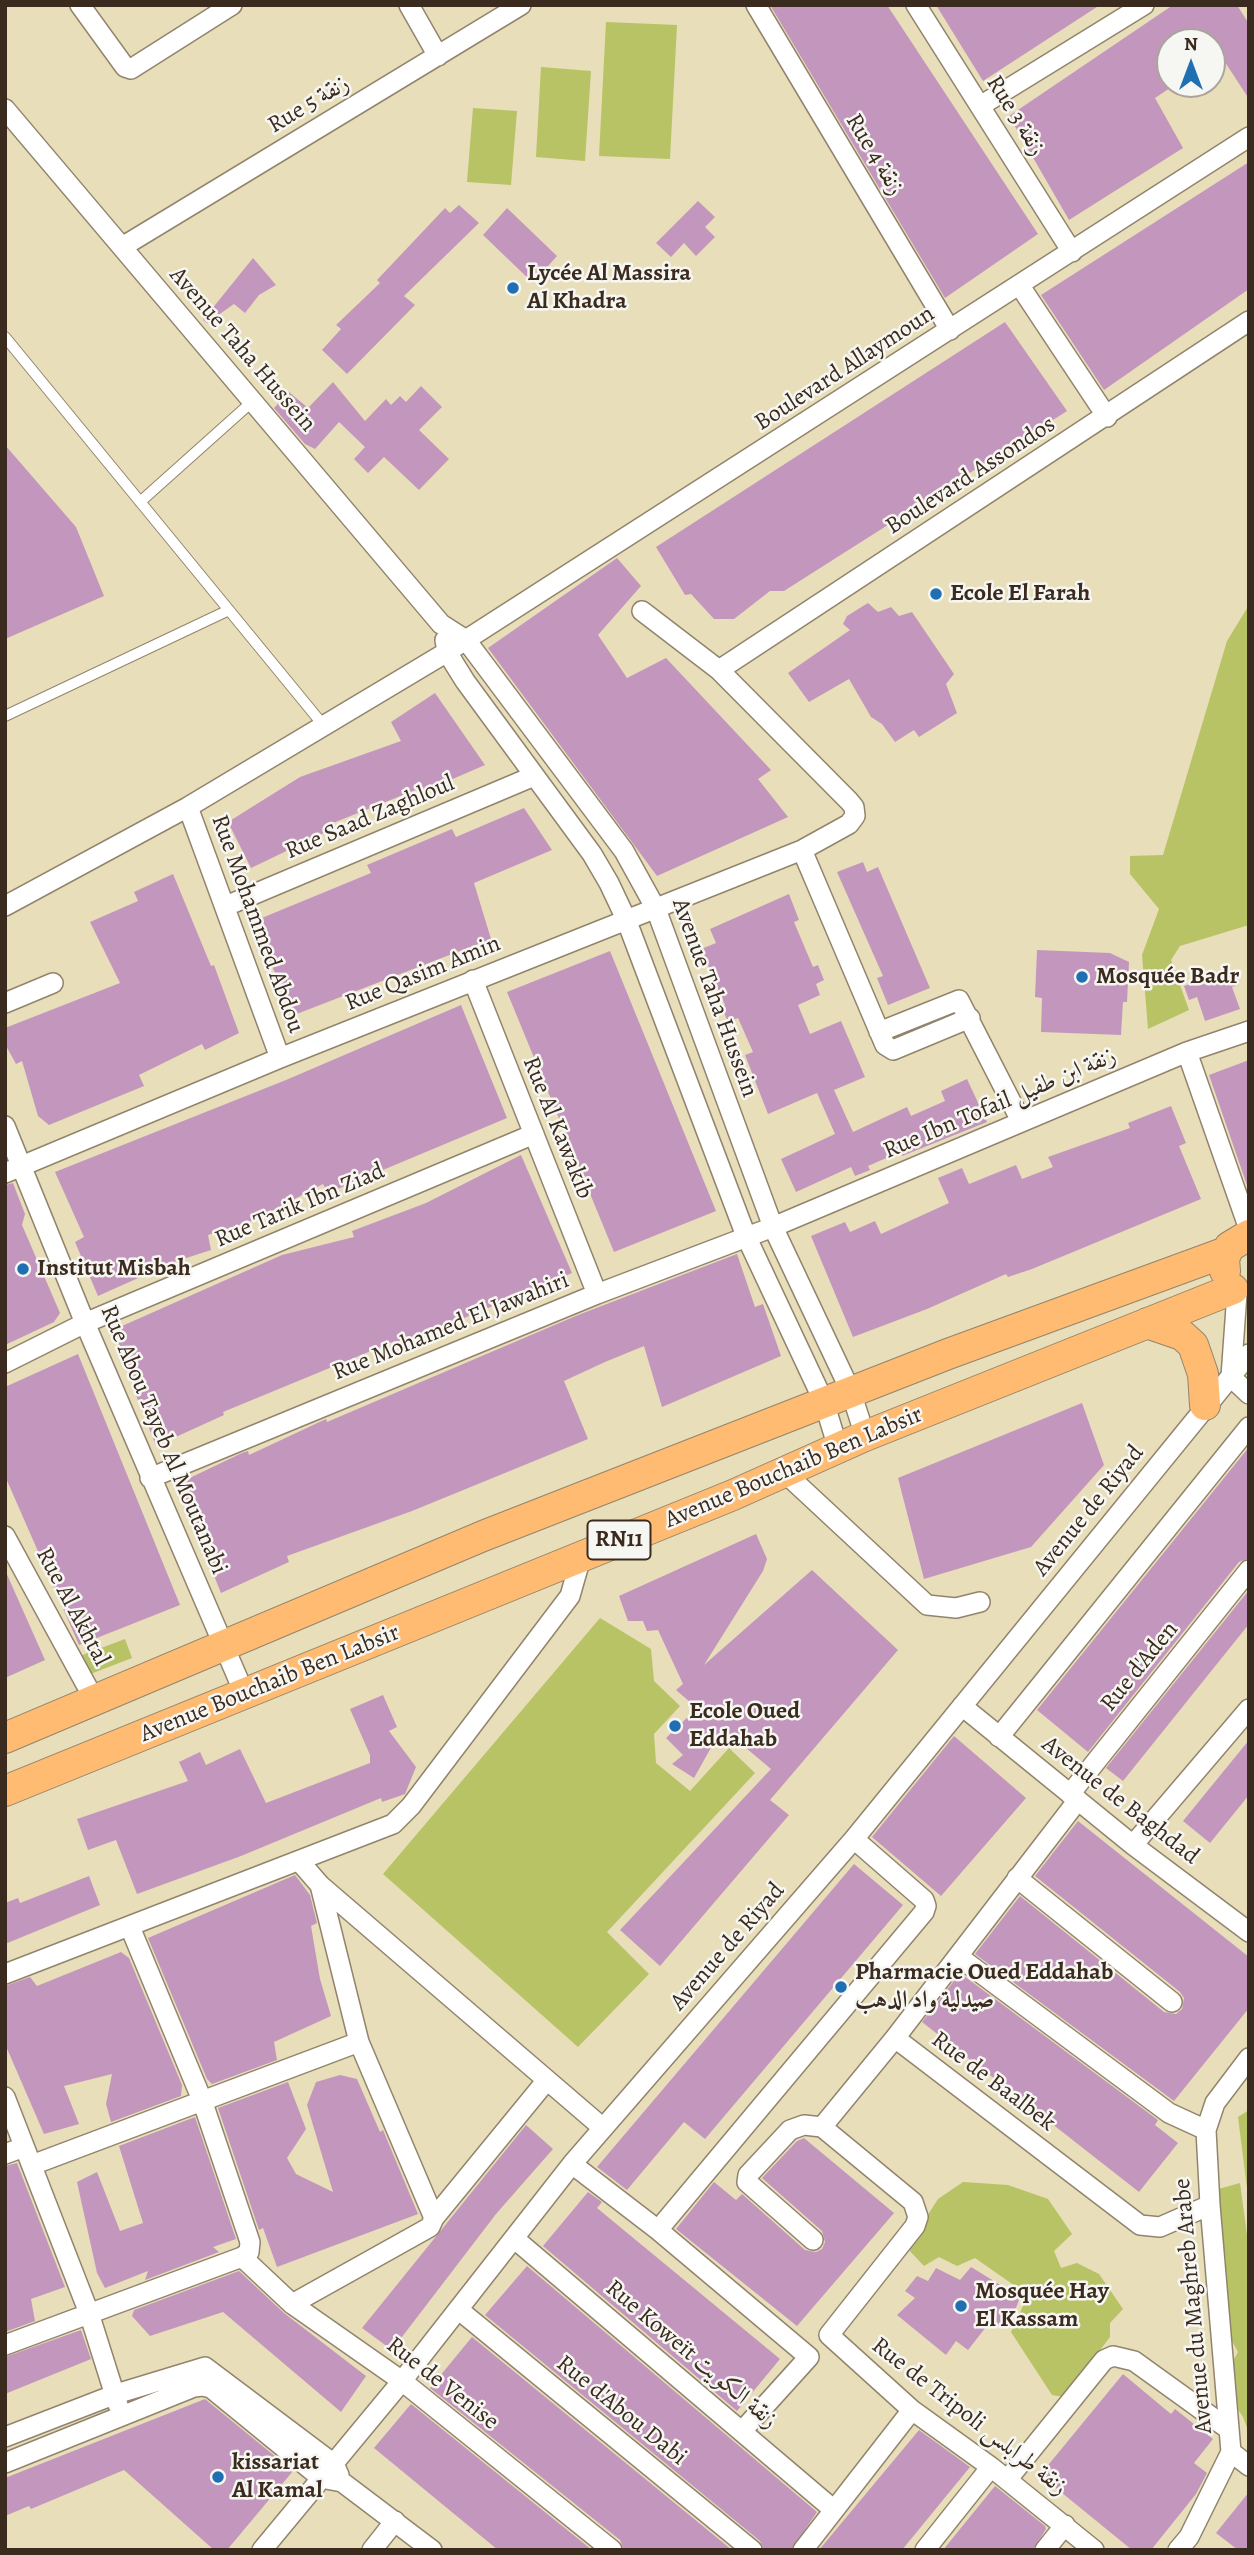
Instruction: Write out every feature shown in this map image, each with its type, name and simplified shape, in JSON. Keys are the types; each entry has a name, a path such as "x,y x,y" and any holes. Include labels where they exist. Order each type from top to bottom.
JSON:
{"main road":[{"name":"Avenue Bouchaib Ben Labsir","path":"5,1738 483,1536 1238,1243"},
{"name":"RN11","path":"1238,1243 1225,1273 1240,1293"},
{"name":"Avenue Bouchaib Ben Labsir","path":"5,1791 245,1695 865,1436 1147,1323 1240,1293"},
{"path":"1147,1323 1182,1335 1193,1345 1203,1374 1205,1405"}],"street":[{"path":"80,5 125,67 131,69 232,5"},
{"path":"409,5 438,56"},
{"name":"Rue 5 زنقة","path":"122,247 521,5"},
{"name":"Rue 4 زنقة","path":"755,5 950,330"},
{"name":"Rue 3 زنقة","path":"916,5 1072,252"},
{"path":"980,106 1144,5"},
{"name":"Avenue Taha Hussein","path":"5,109 441,624 466,640 624,852 656,909 837,1397 838,1448"},
{"name":"Boulevard Allaymoun","path":"5,906 188,807 447,652 1249,137"},
{"path":"1020,286 1107,417"},
{"name":"Boulevard Assondos","path":"719,670 1249,321"},
{"path":"642,611 719,670"},
{"name":"Avenue Taha Hussein","path":"441,624 447,652 592,854 626,919 746,1236 837,1397 865,1436"},
{"name":"Rue Qasim Amin","path":"13,1170 472,980 802,850 849,824 855,817 854,807 849,801 719,670"},
{"name":"Rue Saad Zaghloul","path":"226,906 534,776"},
{"name":"Rue Mohammed Abdou","path":"188,807 280,1058"},
{"path":"802,850 885,1045 893,1050 970,1018 1021,1121"},
{"name":"Rue Al Kawakib","path":"472,980 597,1294"},
{"path":"5,1003 53,983"},
{"name":"Rue Ibn Tofail زنقة ابن طفيل","path":"773,1227 1187,1052 1249,1031"},
{"path":"1187,1052 1249,1228"},
{"name":"Rue Abou Tayeb Al Moutanabi","path":"5,1126 13,1170 85,1323 150,1478 226,1645 245,1695"},
{"name":"Rue Tarik Ibn Ziad","path":"5,1363 85,1323 534,1134"},
{"name":"Rue Mohamed El Jawahiri","path":"150,1478 597,1294 773,1227"},
{"path":"1240,1293 1231,1377 1249,1394"},
{"name":"Avenue de Riyad","path":"262,2550 516,2240 572,2164 854,1839 1249,1354"},
{"path":"999,1737 1249,1427"},
{"path":"784,1472 927,1605 956,1608 980,1602"},
{"name":"Rue Al Akhtal","path":"5,1536 95,1701"},
{"path":"5,1974 393,1824 406,1812 570,1596 582,1555"},
{"name":"Rue d'Aden","path":"1074,1797 1249,1570"},
{"name":"Avenue de Baghdad","path":"962,1706 1133,1845 1247,1926"},
{"path":"1133,1845 1249,1709"},
{"name":"Rue de Baalbek","path":"1074,1797 959,1957 895,2038 1140,2225 1160,2227 1210,2206"},
{"path":"658,2230 924,1912 924,1900 854,1839"},
{"path":"300,1862 320,1885 603,2128"},
{"path":"1017,1878 1172,2002"},
{"path":"320,1885 359,2042 434,2218"},
{"path":"5,2345 243,2257 249,2252 250,2242 202,2101 130,1927"},
{"path":"959,1957 1169,2113 1206,2130"},
{"path":"822,2127 895,2038"},
{"path":"32,2165 359,2042"},
{"name":"Avenue du Maghreb Arabe","path":"1184,2543 1231,2452 1227,2428 1206,2130 1215,2103 1249,2058"},
{"path":"292,2304 424,2233 547,2080"},
{"path":"5,2098 89,2313 121,2416"},
{"path":"743,2430 829,2335 915,2226 918,2217 913,2202 822,2127 804,2125 790,2130 748,2175 747,2182 813,2240"},
{"path":"5,2154 24,2147"},
{"path":"572,2164 658,2230 809,2357"},
{"name":"Rue Koweït زنقة الكويت","path":"516,2240 834,2510"},
{"name":"Rue de Venise","path":"243,2257 292,2304 402,2381 612,2550"},
{"name":"Rue d'Abou Dabi","path":"459,2310 752,2550"},
{"name":"Rue de Tripoli زنقة طرابلس","path":"829,2335 912,2410 991,2467 1094,2550"},
{"path":"1007,2480 1104,2360 1113,2356 1134,2361 1227,2428"},
{"path":"5,2437 116,2394 205,2367 327,2471"},
{"path":"5,2463 194,2387 203,2386 211,2388 327,2471 432,2550"},
{"path":"803,2550 912,2410"},
{"path":"1231,2452 1249,2466"},
{"path":"925,2550 991,2467"},
{"path":"372,2550 395,2521"},
{"path":"1045,2550 1065,2525"},
{"path":"1184,2543 1205,2550"}],"lane":[{"path":"5,337 324,726"},
{"path":"140,502 254,400"},
{"path":"5,716 229,610"}],"green space":[{"path":"606,22 677,25 670,159 599,156"},
{"path":"541,67 591,71 585,161 536,157"},
{"path":"473,108 517,111 511,185 467,182"},
{"path":"1249,605 1249,925 1180,946 1171,960 1189,1010 1148,1029 1142,955 1159,909 1130,874 1130,856 1163,855 1227,641"},
{"path":"600,1618 651,1649 654,1681 680,1706 654,1734 656,1763 690,1791 729,1748 755,1773 607,1932 649,1974 578,2047 383,1874"},
{"path":"125,1639 132,1658 80,1678 72,1659"},
{"path":"1249,2110 1249,2204 1238,2117"},
{"path":"963,2182 1008,2185 1048,2199 1072,2234 1054,2251 1061,2268 1077,2263 1099,2274 1123,2309 1110,2323 1110,2337 1064,2397 1052,2395 1011,2332 1028,2295 975,2258 957,2266 939,2257 924,2266 907,2248 938,2199"},
{"path":"1240,2183 1249,2250 1249,2433 1232,2400 1229,2368 1238,2352 1218,2316 1221,2271 1226,2261 1211,2191"}],"building":[{"path":"770,5 887,5 1038,234 945,298"},
{"path":"936,5 1100,5 983,81"},
{"path":"1173,5 1237,5 1249,24 1249,99 1226,64 1226,28 1156,28 1155,98 1183,148 1069,220 1009,116"},
{"path":"1249,162 1249,289 1104,390 1041,295"},
{"path":"698,201 715,217 705,227 715,237 696,256 684,243 671,257 656,243"},
{"path":"459,205 479,223 404,296 415,305 347,374 322,350 341,329 336,325 380,283 377,280 445,208 450,213"},
{"path":"507,208 557,256 533,283 483,235"},
{"path":"253,258 276,285 259,295 245,313 234,304 207,323 203,320"},
{"path":"1005,322 1067,411 784,591 770,591 734,619 714,619 691,594 685,595 656,547"},
{"path":"333,382 365,421 386,399 391,405 400,396 406,402 421,386 442,407 419,430 449,459 419,490 384,457 368,473 354,459 365,447 339,422 315,449 305,444 274,408 289,392 308,408"},
{"path":"5,445 76,527 104,596 5,639"},
{"path":"617,558 641,586 598,635 627,678 666,658 771,770 758,779 788,817 657,876 488,648"},
{"path":"868,603 878,612 891,607 899,616 912,612 954,674 946,684 957,713 919,737 914,730 895,742 882,724 871,717 849,679 809,702 788,673 850,630 843,624 847,616"},
{"path":"435,693 485,765 425,791 423,787 323,827 326,832 251,868 228,822 300,777 401,741 391,722"},
{"path":"524,808 552,850 474,883 491,939 294,1015 252,922 371,873 367,865 452,829 456,837"},
{"path":"863,862 867,872 878,867 930,988 888,1005 877,978 883,976 837,872"},
{"path":"173,874 211,966 214,965 239,1033 205,1050 202,1044 139,1075 144,1086 49,1125 38,1116 22,1061 16,1064 5,1044 5,1028 120,983 90,922 138,901 134,892"},
{"path":"789,894 799,920 794,922 813,967 818,965 824,980 816,984 820,995 798,1005 810,1034 841,1021 865,1077 834,1090 853,1132 907,1107 911,1116 945,1101 941,1091 967,1079 987,1122 902,1156 900,1152 868,1166 870,1170 855,1176 851,1167 796,1192 781,1159 835,1134 817,1093 768,1114 745,1055 753,1052 738,1018 728,1022 721,1006 725,1005 701,949 716,943 710,929"},
{"name":"Mosquée Badr","path":"1037,950 1110,953 1129,962 1127,1002 1123,1002 1121,1035 1041,1032 1042,998 1035,997"},
{"path":"610,951 716,1211 614,1252 507,992"},
{"path":"1234,969 1239,985 1232,987 1240,1009 1205,1021 1197,997 1189,1000 1184,986"},
{"path":"461,1005 507,1118 328,1193 323,1184 255,1220 208,1235 211,1250 174,1262 98,1296 75,1242 84,1237 55,1172 286,1080"},
{"path":"1249,1060 1249,1191 1209,1075"},
{"path":"1171,1106 1186,1143 1179,1146 1201,1199 1032,1269 1008,1277 1006,1274 927,1309 853,1337 811,1236 845,1222 850,1232 875,1221 881,1234 949,1203 938,1178 962,1168 969,1184 1016,1165 1022,1179 1053,1167 1048,1157 1130,1128 1128,1123"},
{"path":"521,1155 572,1273 397,1346 395,1341 223,1412 224,1415 156,1446 136,1395 140,1393 113,1330 282,1255 354,1237 352,1231 426,1203"},
{"name":"Institut Misbah","path":"13,1183 25,1214 22,1225 60,1313 54,1322 5,1345 5,1185"},
{"path":"737,1254 755,1307 763,1304 781,1356 662,1407 644,1346 605,1362 564,1381 588,1439 412,1511 287,1556 289,1562 221,1593 177,1484 242,1453 248,1451 249,1455 326,1419 327,1422 578,1315"},
{"path":"78,1354 180,1605 79,1645 5,1476 5,1387"},
{"path":"1082,1403 1104,1465 1031,1547 924,1579 898,1478"},
{"path":"1249,1447 1249,1558 1239,1562 1088,1752 1037,1710"},
{"path":"756,1534 767,1559 763,1571 704,1665 812,1570 898,1650 770,1800 789,1815 660,1966 620,1930 771,1769 722,1728 694,1778 672,1764 683,1755 666,1738 697,1708 676,1690 683,1684 658,1630 647,1631 643,1621 628,1621 619,1596"},
{"path":"5,1570 45,1660 5,1678"},
{"path":"1249,1590 1249,1624 1123,1781 1106,1768"},
{"path":"383,1695 397,1727 389,1731 416,1767 405,1794 382,1802 381,1798 241,1856 137,1894 116,1840 88,1850 77,1819 188,1781 179,1762 200,1752 206,1765 240,1749 266,1803 370,1763 370,1755 350,1709"},
{"path":"954,1736 1026,1798 941,1896 872,1837"},
{"path":"1249,1740 1249,1795 1210,1843 1183,1821"},
{"path":"1078,1821 1249,1957 1249,2008 1174,2101 975,1954 1020,1896 1164,2012 1176,2014 1182,2009 1184,1998 1180,1992 1035,1876"},
{"path":"854,1864 903,1905 705,2139 684,2122 627,2190 597,2167"},
{"path":"295,1875 310,1895 317,1923 311,1926 320,1979 331,2016 274,2042 277,2060 212,2084 207,2079 148,1938"},
{"path":"89,1876 100,1905 5,1944 5,1903 18,1898 20,1903"},
{"path":"121,1952 129,1958 182,2085 181,2096 111,2122 106,2104 112,2074 64,2086 79,2124 44,2134 5,2044 5,1986 30,1977 37,1986"},
{"path":"960,1973 1158,2120 1155,2125 1178,2143 1139,2192 922,2022"},
{"path":"340,2075 357,2079 380,2132 383,2130 418,2214 277,2267 263,2228 259,2230 218,2108 288,2082 306,2129 287,2158 296,2174 333,2192 307,2105 316,2082"},
{"path":"195,2117 236,2239 213,2247 219,2252 145,2280 148,2271 105,2288 97,2273 77,2182 97,2172 120,2231 143,2223 119,2146"},
{"path":"526,2125 553,2149 496,2214 392,2350 362,2328"},
{"path":"804,2138 894,2213 797,2326 676,2229 714,2182 736,2200 742,2194 805,2250 816,2252 822,2249 825,2242 822,2231 762,2178 797,2141"},
{"path":"17,2163 65,2287 31,2299 35,2321 5,2332 5,2166"},
{"path":"588,2192 602,2202 597,2208 780,2359 737,2411 543,2246"},
{"path":"527,2266 817,2512 791,2550 764,2550 760,2541 485,2315"},
{"name":"Mosquée Hay El Kassam","path":"971,2267 1020,2297 1010,2324 986,2327 968,2350 956,2341 946,2355 897,2315 915,2298 905,2291 917,2276 928,2281 936,2268 960,2280"},
{"path":"239,2271 284,2313 366,2376 341,2412 223,2312 150,2336 132,2316 134,2310"},
{"path":"81,2330 91,2359 5,2394 5,2357"},
{"path":"472,2337 732,2550 624,2550 620,2540 430,2388"},
{"path":"1123,2374 1171,2414 1175,2409 1213,2439 1194,2463 1207,2473 1196,2494 1151,2550 1132,2550 1040,2475"},
{"name":"kissariat Al Kamal","path":"205,2399 293,2471 227,2550 214,2550 124,2470 31,2509 29,2506 5,2516 5,2478"},
{"path":"411,2404 592,2550 498,2550 374,2448"},
{"path":"919,2430 970,2467 902,2550 819,2550"},
{"path":"995,2486 1045,2526 1046,2529 1033,2550 943,2550"},
{"path":"1249,2492 1249,2550 1238,2550 1216,2533"}],"place":[{"name":"Lycée Al Massira Al Khadra","path":"513,288"},
{"name":"Ecole El Farah","path":"936,594"},
{"name":"Mosquée Badr","path":"1082,977"},
{"name":"Institut Misbah","path":"23,1269"},
{"name":"Ecole Oued Eddahab","path":"675,1726"},
{"name":"Pharmacie Oued Eddahab صيدلية واد الدهب","path":"841,1987"},
{"name":"Mosquée Hay El Kassam","path":"961,2306"},
{"name":"kissariat Al Kamal","path":"218,2477"}]}
